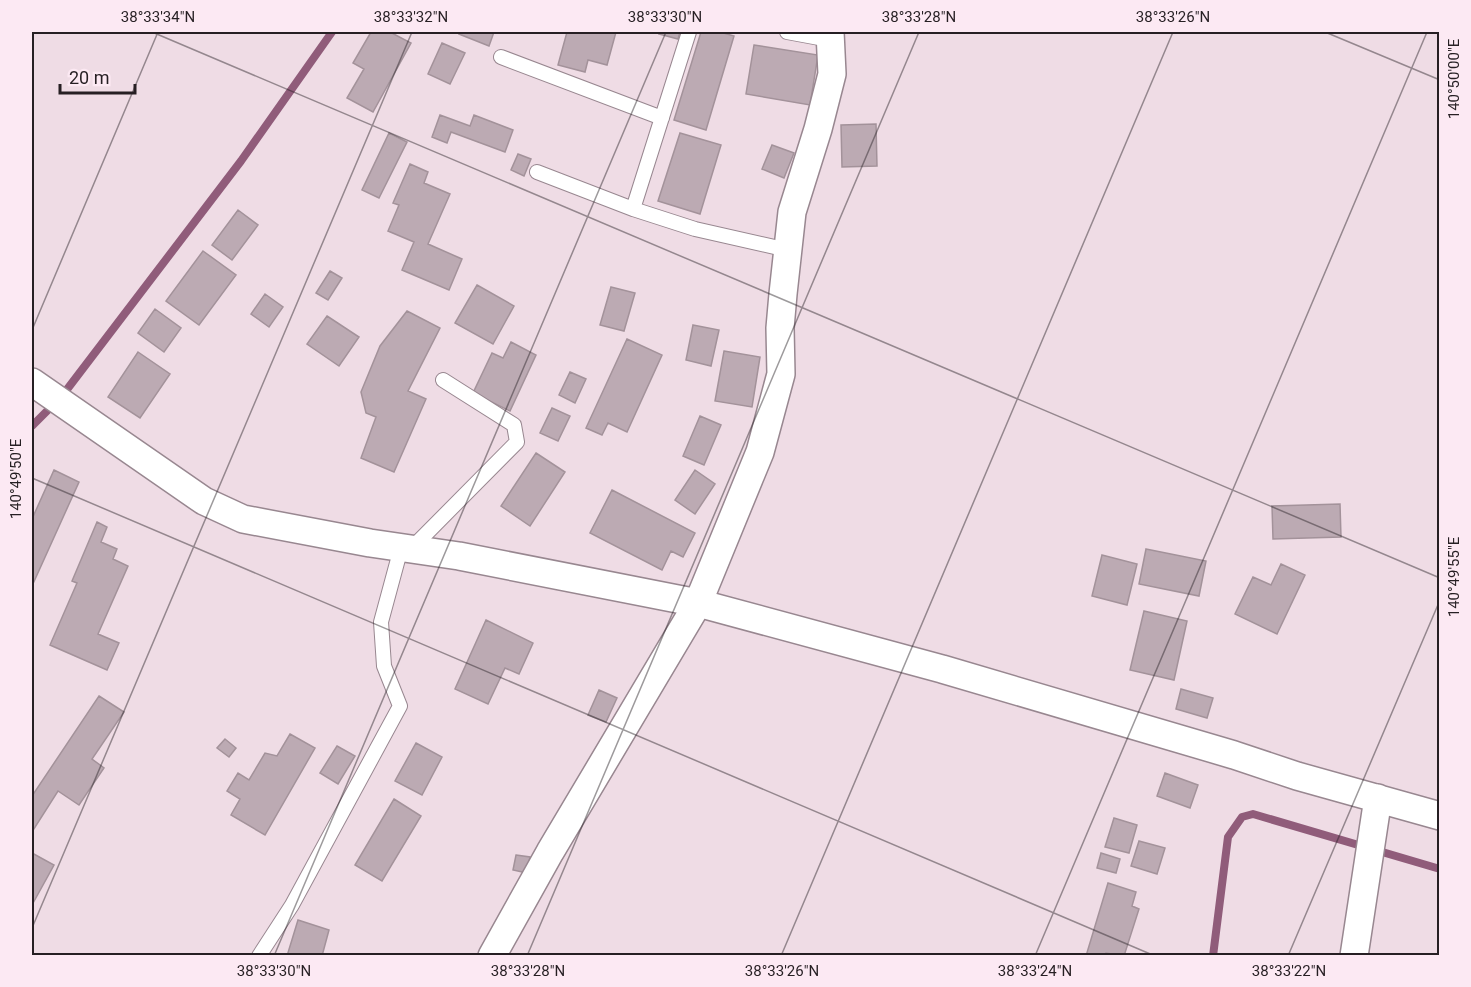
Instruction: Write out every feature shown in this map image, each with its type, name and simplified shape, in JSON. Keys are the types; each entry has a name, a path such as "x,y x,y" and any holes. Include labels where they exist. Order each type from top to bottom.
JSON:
{"street":[{"path":"492,956 550,852 698,603 760,452 781,374 780,328 792,212 818,129 832,74 830,36"},
{"path":"38,386 204,501 243,519 459,556 698,603 942,669 1234,755 1297,776 1440,816"},
{"path":"1354,956 1378,798"}],"lane":[{"path":"633,209 689,32"},
{"path":"787,32 830,36"},
{"path":"501,57 662,118"},
{"path":"537,172 633,209 695,229 788,250"},
{"path":"259,956 292,904 400,706 384,666 381,622 406,548 517,442 514,425 443,380"}],"building":[{"path":"371,32 390,32 411,43 373,112 347,98 364,69 353,63"},
{"path":"460,32 494,32 489,46 459,34"},
{"path":"567,32 616,32 607,65 588,60 585,72 558,65"},
{"path":"660,32 680,32 678,39 659,34"},
{"path":"701,32 720,32 734,36 706,130 674,120"},
{"path":"442,43 465,53 450,84 428,74"},
{"path":"754,45 818,55 810,105 746,94"},
{"path":"440,115 470,126 474,115 513,130 505,152 451,132 447,143 432,137"},
{"path":"876,124 877,166 842,167 841,125"},
{"path":"389,133 407,142 379,198 362,190"},
{"path":"680,133 721,145 700,214 658,201"},
{"path":"772,145 794,153 784,178 762,169"},
{"path":"518,154 531,159 524,176 511,170"},
{"path":"410,164 428,172 424,183 450,194 428,244 462,259 449,290 402,270 414,242 388,231 399,205 393,203"},
{"path":"238,210 258,225 232,260 212,245"},
{"path":"203,251 236,275 199,325 166,301"},
{"path":"330,271 342,278 328,300 316,293"},
{"path":"477,285 514,306 493,344 455,323"},
{"path":"611,287 635,293 624,331 600,325"},
{"path":"265,294 283,307 269,327 251,314"},
{"path":"155,309 181,328 164,352 138,333"},
{"path":"407,311 440,328 408,391 426,399 394,472 361,458 376,417 366,413 361,392 380,346"},
{"path":"327,316 359,337 339,366 307,344"},
{"path":"693,325 719,330 711,366 686,360"},
{"path":"627,339 662,355 627,432 608,423 602,435 586,428"},
{"path":"511,342 536,355 510,411 473,393 492,353 503,358"},
{"path":"724,351 760,357 752,407 715,401"},
{"path":"138,352 170,374 140,418 108,397"},
{"path":"570,372 586,379 575,403 559,395"},
{"path":"552,408 570,416 558,441 540,433"},
{"path":"700,416 721,425 704,465 683,456"},
{"path":"536,453 565,472 530,526 501,506"},
{"path":"54,470 79,482 32,586 32,519"},
{"path":"695,470 715,484 695,514 675,500"},
{"path":"612,490 695,533 683,557 671,551 662,570 590,533"},
{"path":"1340,504 1341,537 1273,539 1272,506"},
{"path":"97,522 107,527 101,542 117,549 113,559 128,566 98,634 119,643 107,670 50,645 77,583 72,581"},
{"path":"1146,549 1206,561 1199,596 1139,584"},
{"path":"1102,555 1137,564 1127,605 1092,596"},
{"path":"1281,564 1305,575 1277,634 1235,614 1253,577 1271,585"},
{"path":"1144,611 1187,621 1174,680 1130,670"},
{"path":"486,620 533,643 519,674 505,668 488,704 455,689"},
{"path":"1181,689 1213,698 1207,718 1176,709"},
{"path":"599,690 617,698 606,722 588,715"},
{"path":"99,696 124,712 92,759 104,768 79,805 58,791 32,832 32,796"},
{"path":"290,734 315,748 265,835 231,815 240,799 227,791 238,773 249,780 265,753 277,756"},
{"path":"225,739 236,748 229,757 217,748"},
{"path":"416,743 442,757 422,795 395,781"},
{"path":"337,746 355,756 338,784 320,773"},
{"path":"1165,773 1198,785 1190,808 1157,796"},
{"path":"394,799 421,816 382,881 355,865"},
{"path":"1114,818 1137,825 1129,853 1105,847"},
{"path":"1139,841 1165,848 1157,874 1131,866"},
{"path":"32,853 54,865 32,905"},
{"path":"1101,853 1120,859 1116,873 1097,868"},
{"path":"516,855 530,857 527,873 513,870"},
{"path":"1108,883 1136,892 1132,906 1139,909 1124,956 1106,953 1105,956 1086,956"},
{"path":"298,920 329,930 322,956 287,956"}],"waterway":[{"path":"62,396 241,161 332,32"},
{"path":"32,426 54,404"},
{"path":"1213,956 1228,837 1242,817 1253,814 1440,869"}]}
